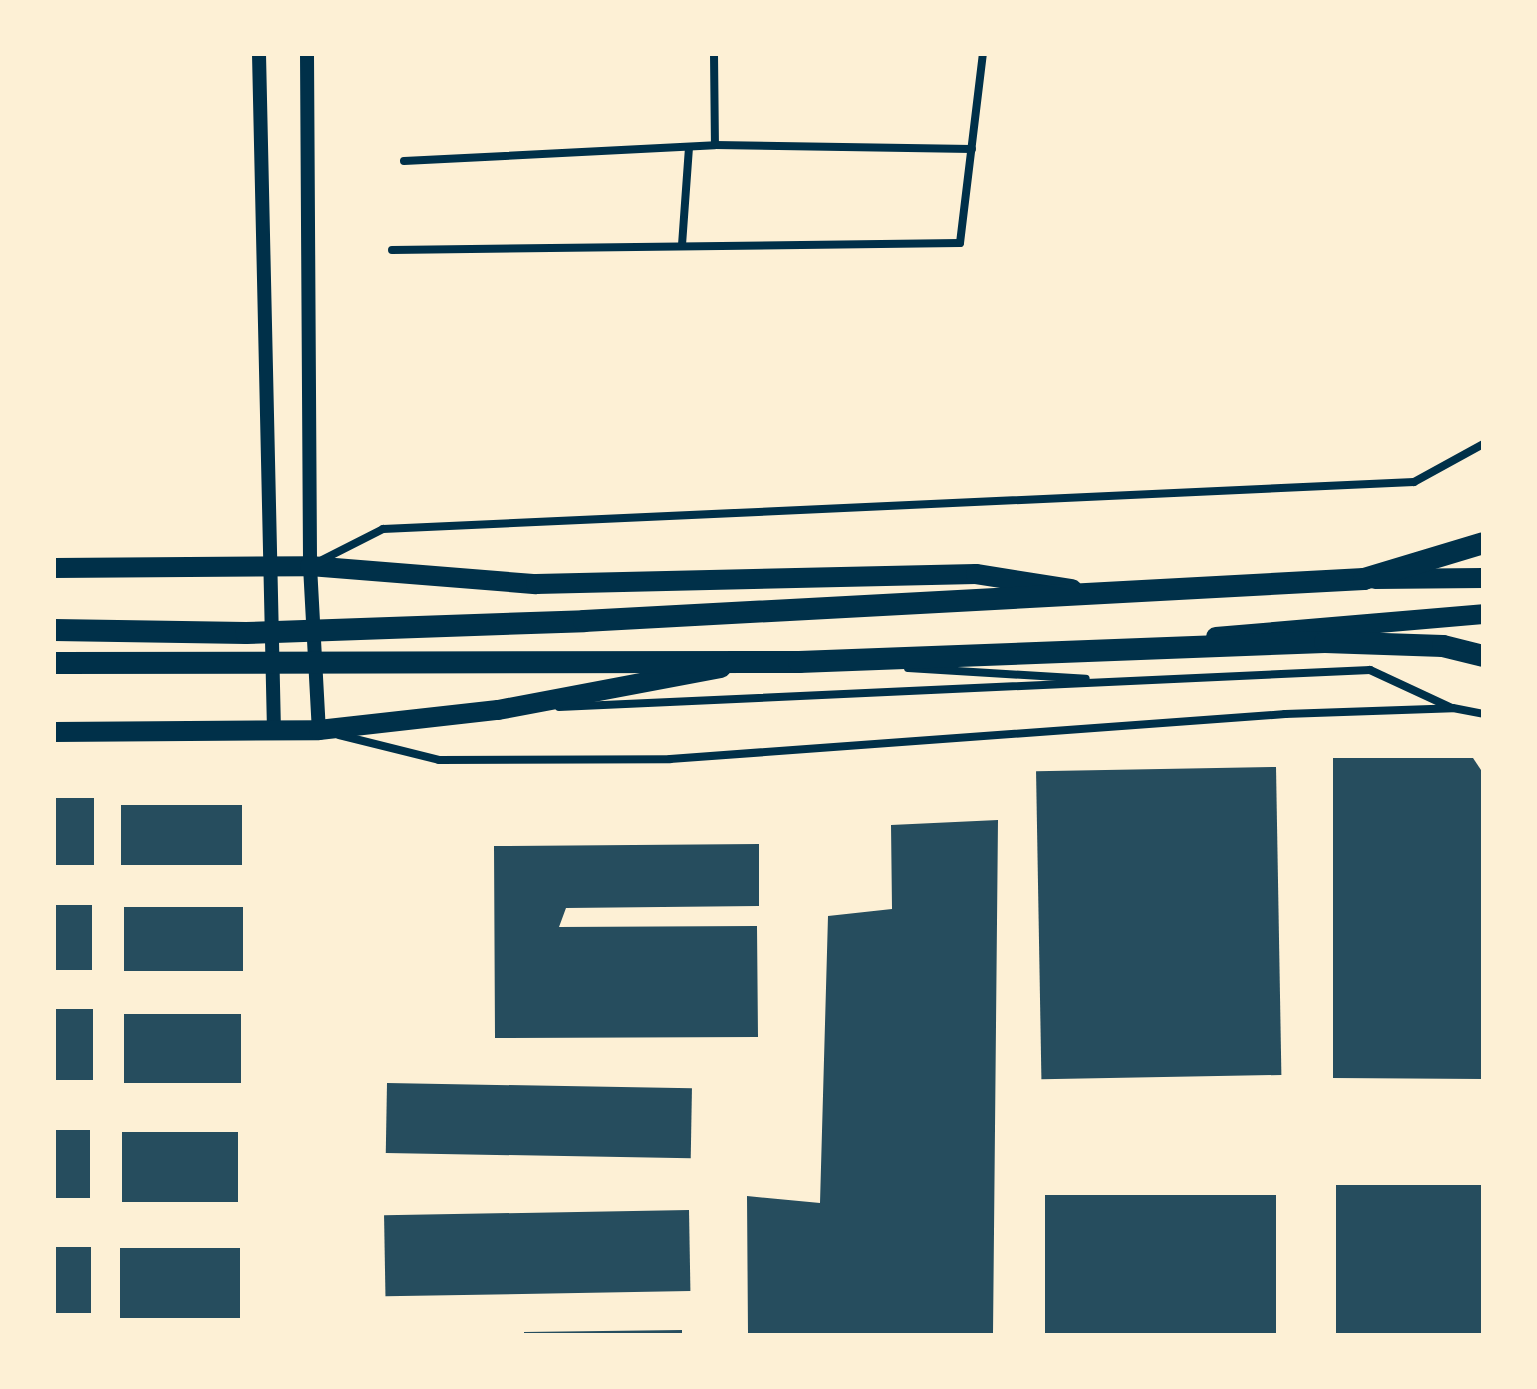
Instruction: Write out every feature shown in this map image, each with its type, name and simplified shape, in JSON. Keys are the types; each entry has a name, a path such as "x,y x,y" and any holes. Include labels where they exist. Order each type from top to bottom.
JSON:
{"highway":[{"path":"54,630 246,633 584,621 1364,579 1483,543"},
{"path":"54,663 799,662 1152,645 1443,646 1483,656"}],"main road":[{"path":"54,568 268,570 310,566 536,584 976,574 1090,592"},
{"path":"1364,579 1483,578"},
{"path":"1152,645 1447,614 1483,614"},
{"path":"54,732 319,730 498,710 755,662"}],"street":[{"path":"259,54 268,570 274,731"},
{"path":"307,54 310,566 319,730 439,760 670,759 1269,715 1453,708"},
{"path":"714,54 715,145"},
{"path":"392,250 960,243 983,54"},
{"path":"404,161 715,145 972,149"},
{"path":"682,245 689,148"},
{"path":"310,566 383,529 1414,482 1483,444"},
{"path":"799,662 1128,681"},
{"path":"498,710 1370,670 1453,708 1483,714"}],"building":[{"path":"1333,758 1473,758 1483,773 1483,1079 1333,1078"},
{"path":"1276,767 1281,1075 1041,1079 1036,771"},
{"path":"54,798 94,798 94,865 54,865"},
{"path":"121,805 242,805 242,865 121,865"},
{"path":"998,820 993,1335 748,1335 747,1196 820,1203 828,916 892,909 891,825"},
{"path":"759,844 759,906 566,908 559,927 757,926 758,1037 495,1038 494,846"},
{"path":"54,905 92,905 92,970 54,970"},
{"path":"124,907 243,907 243,971 124,971"},
{"path":"54,1009 93,1009 93,1080 54,1080"},
{"path":"124,1014 241,1014 241,1083 124,1083"},
{"path":"387,1083 692,1088 691,1158 386,1153"},
{"path":"54,1130 90,1130 90,1198 54,1198"},
{"path":"122,1132 238,1132 238,1202 122,1202"},
{"path":"1336,1185 1483,1185 1483,1335 1336,1335"},
{"path":"1045,1195 1276,1195 1276,1335 1045,1335"},
{"path":"689,1210 690,1291 385,1296 384,1215"},
{"path":"54,1247 91,1247 91,1313 54,1313"},
{"path":"120,1248 240,1248 240,1318 120,1318"},
{"path":"682,1330 682,1335 524,1335 524,1332"}]}
